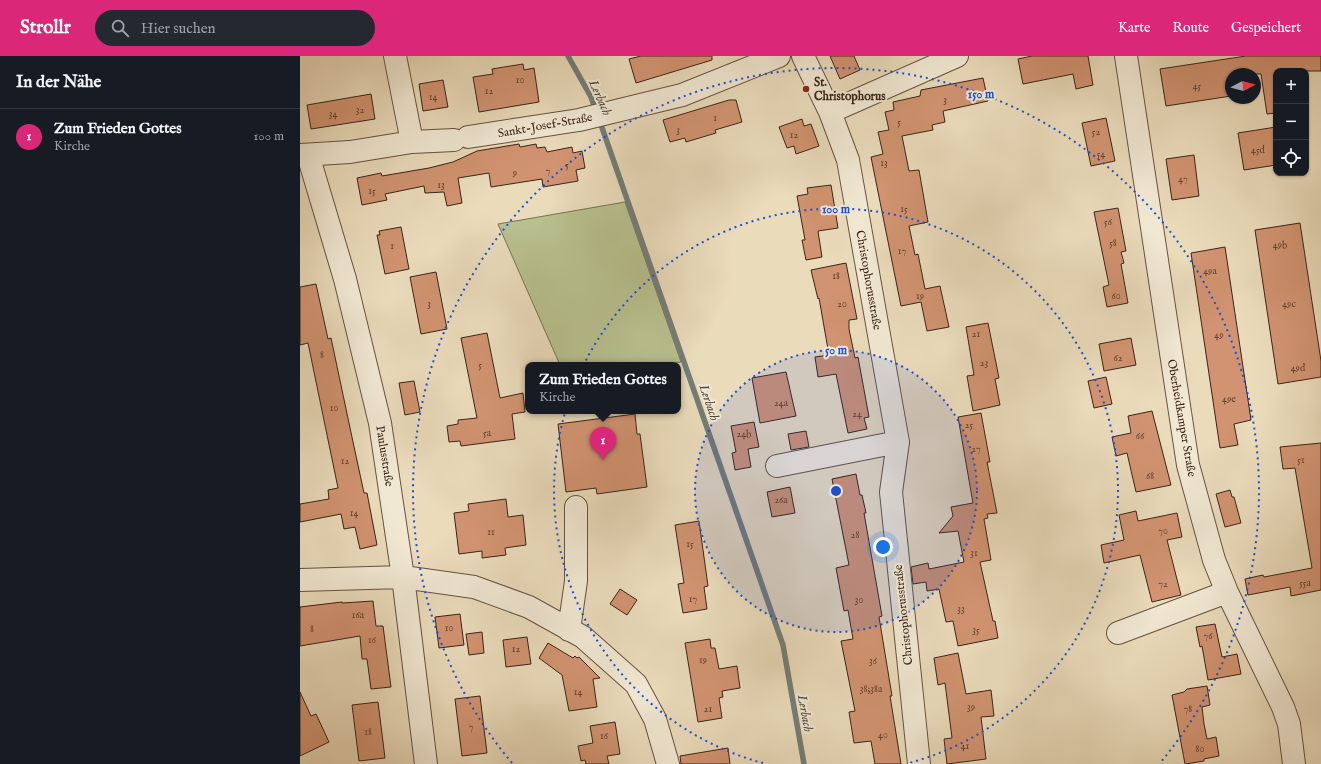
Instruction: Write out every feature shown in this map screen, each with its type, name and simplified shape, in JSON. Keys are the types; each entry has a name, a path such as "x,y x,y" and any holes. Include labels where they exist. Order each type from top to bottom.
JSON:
{"street":[{"path":"395,56 412,142"},
{"name":"Sankt-Josef-Straße","path":"304,155 350,152 412,142 461,138 599,115 682,95 779,56"},
{"name":"Christophorusstraße","path":"803,56 830,112 848,160 898,442 891,492 919,764"},
{"path":"830,112 957,56"},
{"name":"Oberheidkamper Straße","path":"1126,56 1188,465 1204,529 1227,592 1283,707 1289,724 1294,764"},
{"name":"Paulusstraße","path":"304,155 345,279 380,423 403,577 426,764"},
{"path":"777,466 898,442"},
{"path":"569,630 576,581 576,507"},
{"path":"300,580 403,577 474,588 530,607 583,637 636,684 655,719 668,764"},
{"path":"1118,633 1227,592"}],"green space":[{"path":"625,202 681,362 559,362 498,224"}],"building":[{"path":"641,56 712,56 712,60 636,83 629,59"},
{"path":"830,56 854,56 860,70 840,79"},
{"path":"1032,56 1088,56 1093,85 1076,89 1073,74 1023,84 1018,59"},
{"path":"1246,56 1321,56 1321,71 1309,71 1309,68 1273,68 1273,113 1267,114 1261,68 1225,68 1225,97 1166,106 1160,69"},
{"path":"523,64 524,70 534,68 539,102 479,112 473,77 493,74 492,69"},
{"path":"983,78 988,101 943,111 945,122 932,125 933,130 902,136 909,171 919,170 928,222 909,226 915,255 918,254 925,289 940,286 949,327 927,331 921,302 901,306 871,157 883,154 878,132 889,130 885,112 894,110 893,102 920,96 921,90"},
{"path":"443,80 448,107 423,111 419,84"},
{"path":"371,94 375,119 311,129 307,105"},
{"path":"729,100 736,100 742,122 715,130 716,133 686,142 685,138 670,142 663,120"},
{"path":"1106,118 1115,161 1091,166 1082,123"},
{"path":"802,119 804,126 811,124 819,146 796,154 794,146 787,148 779,127"},
{"path":"1273,127 1273,165 1244,170 1238,133"},
{"path":"519,144 520,147 536,144 537,148 545,147 547,152 572,147 573,153 582,151 585,168 576,170 578,181 543,187 542,179 491,187 489,173 458,178 462,203 447,206 444,192 425,193 424,186 385,194 387,200 362,205 357,178 381,173 382,176 429,168 453,162 477,151"},
{"path":"1194,155 1199,196 1172,200 1166,159"},
{"path":"831,185 838,228 818,231 822,257 806,260 802,240 805,240 797,196 808,194 807,188"},
{"path":"1118,208 1126,251 1121,252 1124,263 1121,264 1128,303 1107,307 1103,287 1109,285 1094,212"},
{"path":"1300,223 1321,361 1321,377 1278,384 1255,230"},
{"path":"401,227 409,269 385,274 377,235 380,235 379,231"},
{"path":"1225,247 1251,420 1234,424 1238,445 1220,448 1191,253"},
{"path":"846,263 857,319 849,320 849,329 855,358 858,357 869,417 864,418 867,429 848,433 836,374 818,377 815,357 829,355 819,298 818,299 811,270"},
{"path":"436,272 447,329 421,334 410,277"},
{"path":"316,284 328,339 331,338 364,493 367,493 377,545 360,549 355,527 344,529 341,514 300,522 300,504 329,499 328,490 338,488 308,343 300,345 300,287"},
{"path":"988,323 999,378 995,379 1000,405 973,411 967,376 974,375 966,327"},
{"path":"487,333 500,398 523,393 525,412 512,414 515,439 461,446 460,441 449,442 447,426 458,424 458,420 477,418 461,338"},
{"path":"1131,338 1136,365 1104,371 1099,344"},
{"path":"786,372 796,416 760,423 752,378"},
{"path":"1106,377 1112,404 1094,408 1088,381"},
{"path":"414,381 420,412 405,415 399,383"},
{"path":"1152,411 1171,485 1136,492 1127,453 1116,456 1112,437 1131,433 1128,416"},
{"path":"981,413 990,462 987,462 997,513 987,514 988,518 984,519 991,560 980,562 998,638 958,646 953,621 946,622 939,589 927,591 926,582 913,584 911,567 928,563 929,569 964,562 958,531 939,533 953,516 951,507 973,503 958,417"},
{"path":"635,414 637,434 640,434 647,487 597,494 596,488 566,492 558,424"},
{"path":"754,422 759,447 748,449 751,467 735,470 732,453 736,452 731,426"},
{"path":"806,431 809,447 791,450 788,434"},
{"path":"1321,443 1321,590 1291,596 1290,587 1248,595 1245,579 1312,568 1295,468 1283,469 1280,447"},
{"path":"856,474 860,495 862,495 866,513 864,513 882,616 879,617 901,764 875,764 871,741 854,743 849,712 855,711 841,641 853,639 848,610 844,611 836,568 849,565 832,479"},
{"path":"790,487 795,513 772,517 767,492"},
{"path":"1230,490 1232,497 1234,497 1241,523 1225,527 1216,494"},
{"path":"506,499 508,517 523,515 526,545 505,548 506,555 482,558 482,551 459,554 454,513 469,511 468,504"},
{"path":"1136,511 1138,521 1177,513 1182,537 1167,540 1181,595 1152,602 1140,555 1104,563 1101,545 1124,540 1119,515"},
{"path":"699,521 708,586 704,587 707,609 683,613 678,584 684,583 675,525"},
{"path":"620,589 637,600 627,615 610,604"},
{"path":"373,601 376,626 383,626 391,687 371,689 367,659 362,659 360,636 300,646 300,607 342,602"},
{"path":"460,614 464,645 439,648 435,617"},
{"path":"1215,624 1222,657 1237,654 1241,674 1208,680 1202,646 1200,647 1196,627"},
{"path":"482,632 484,653 469,655 466,634"},
{"path":"527,637 531,664 506,667 503,640"},
{"path":"710,639 711,648 715,648 719,669 737,666 740,688 722,691 723,697 719,698 722,718 698,722 685,643"},
{"path":"548,643 573,658 575,656 577,658 579,657 600,678 593,679 597,707 569,711 562,675 539,658"},
{"path":"958,653 966,694 991,690 994,716 981,717 986,759 947,764 944,739 952,738 945,683 938,685 934,658"},
{"path":"1207,686 1210,705 1202,707 1204,724 1207,739 1216,737 1219,756 1204,759 1204,761 1185,764 1172,695 1184,692 1187,689"},
{"path":"300,692 311,716 316,714 329,742 300,756"},
{"path":"480,696 487,753 462,756 455,699"},
{"path":"378,702 385,758 359,761 352,705"},
{"path":"615,722 620,754 607,756 609,764 586,764 585,760 581,761 578,746 593,743 590,726"},
{"path":"728,748 730,764 681,764 680,756"}],"waterway":[{"name":"Lerbach","path":"568,56 591,97 596,111"},
{"name":"Lerbach","path":"599,119 783,645 804,764"}],"place":[{"name":"St. Christophorus","path":"806,89"},
{"name":"Zum Frieden Gottes","path":"603,460"}]}
